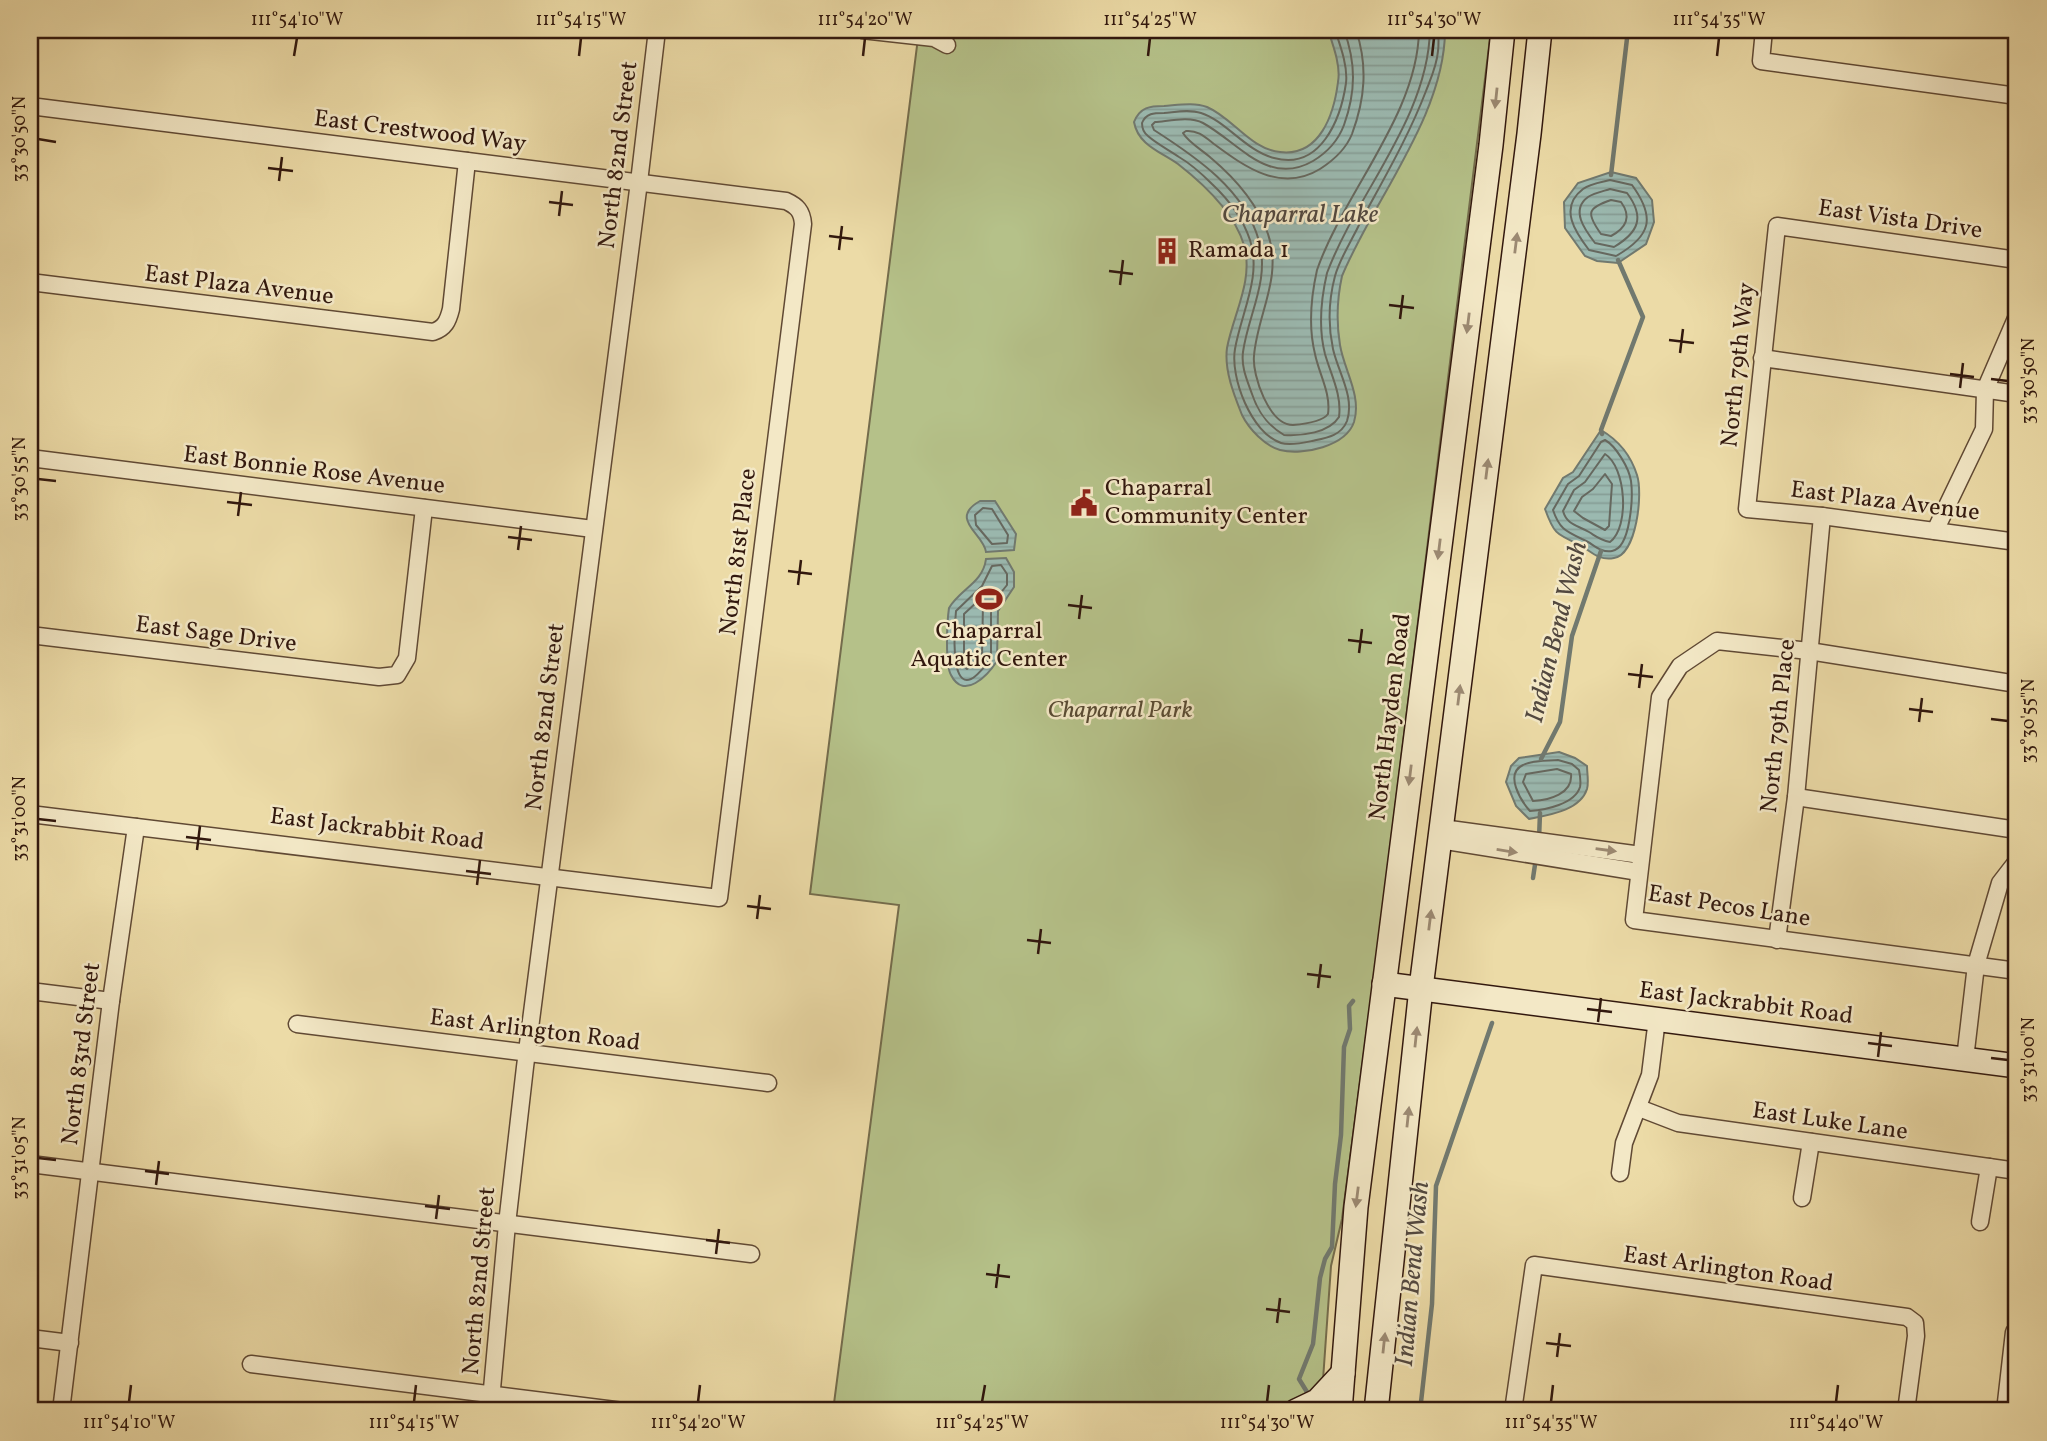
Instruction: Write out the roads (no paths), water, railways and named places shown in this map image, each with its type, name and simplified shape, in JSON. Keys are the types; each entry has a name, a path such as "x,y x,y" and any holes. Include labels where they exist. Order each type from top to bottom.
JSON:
{"main road":[{"name":"North Hayden Road","path":"1340,1411 1356,1207 1491,145 1503,30"},
{"path":"1376,1411 1421,988 1526,162 1540,30"},
{"name":"East Jackrabbit Road","path":"1384,984 2017,1066"},
{"path":"1296,1411 1317,1401 1343,1373"}],"street":[{"name":"North 82nd Street","path":"491,1403 507,1224 527,1053 657,30"},
{"path":"862,30 934,38 947,45"},
{"path":"1764,30 1761,61 2017,96"},
{"name":"East Crestwood Way","path":"30,106 786,201 800,211"},
{"name":"East Plaza Avenue","path":"30,282 433,332 443,328 451,309 467,160"},
{"name":"North 81st Place","path":"719,898 803,223 800,211"},
{"name":"East Vista Drive","path":"1777,226 2017,260"},
{"name":"North 79th Way","path":"1746,509 1777,226"},
{"path":"1935,531 1984,429 1985,390 2017,316"},
{"path":"1762,358 2017,394"},
{"name":"East Bonnie Rose Avenue","path":"30,458 593,529"},
{"name":"East Sage Drive","path":"30,635 379,677 397,675 407,657 424,508"},
{"name":"East Plaza Avenue","path":"1746,509 1822,516 2017,542"},
{"name":"North 79th Place","path":"1777,940 1796,797 1822,516"},
{"path":"1639,872 1660,697 1680,666 1717,641 1810,651 2017,684"},
{"path":"1796,797 2017,830"},
{"name":"East Jackrabbit Road","path":"30,814 719,898"},
{"name":"North 83rd Street","path":"61,1411 111,1001 136,827"},
{"name":"East Pecos Lane","path":"1441,834 1641,855"},
{"name":"East Pecos Lane","path":"1441,834 1639,872 1634,920 2017,971"},
{"path":"1965,1059 1976,965 2000,883 2017,861"},
{"path":"30,991 111,1001"},
{"path":"1620,1173 1624,1143 1650,1075 1657,1018"},
{"name":"East Arlington Road","path":"297,1024 768,1083"},
{"name":"East Luke Lane","path":"1639,1108 1678,1123 2017,1171"},
{"path":"1802,1198 1811,1142"},
{"path":"30,1164 751,1254"},
{"path":"1980,1222 1989,1167"},
{"name":"East Arlington Road","path":"1513,1411 1534,1265 1907,1318 1915,1323 1916,1336 1906,1411"},
{"path":"2009,1406 2014,1332"},
{"path":"30,1338 69,1343"},
{"path":"251,1364 491,1403 623,1411"}],"water":[{"name":"Chaparral Lake","path":"1328,30 1445,30 1442,62 1421,125 1342,276 1338,327 1342,354 1356,403 1354,422 1342,437 1333,443 1311,450 1289,452 1269,445 1249,426 1242,415 1228,374 1227,348 1245,284 1246,258 1239,233 1226,210 1208,190 1178,164 1145,142 1136,130 1134,122 1142,110 1150,107 1197,105 1216,112 1269,150 1294,152 1305,148 1322,131 1336,94 1339,76"},
{"path":"1611,172 1636,178 1652,200 1654,222 1646,244 1618,263 1597,261 1585,256 1565,228 1564,202 1578,183"},
{"path":"1601,430 1623,449 1634,468 1639,484 1633,535 1622,554 1608,559 1595,555 1561,535 1551,524 1545,509 1563,478 1573,472"},
{"path":"980,501 995,501 1016,534 1014,550 986,552 967,520 971,508"},
{"path":"1006,558 1014,572 1014,587 998,611 997,661 976,683 962,686 956,682 949,670 949,608 981,574 986,559"},
{"path":"1559,752 1587,766 1587,789 1571,807 1529,819 1516,806 1506,782 1511,766 1519,758"}],"waterway":[{"name":"Indian Bend Wash","path":"1611,175 1628,30"},
{"name":"Indian Bend Wash","path":"1602,434 1601,430 1643,317 1618,260"},
{"name":"Indian Bend Wash","path":"1541,759 1560,722 1572,636 1601,551"},
{"name":"Indian Bend Wash","path":"1539,839 1540,813"},
{"name":"Indian Bend Wash","path":"1533,878 1536,858"},
{"path":"1307,1396 1299,1379 1313,1344 1320,1278 1325,1259 1332,1247 1341,1135 1344,1047 1350,1029 1349,1006 1353,1001"},
{"name":"Indian Bend Wash","path":"1420,1411 1432,1304 1436,1186 1492,1023"}],"place":[{"name":"Ramada 1","path":"1167,251"},
{"name":"Chaparral Community Center","path":"1084,503"},
{"name":"Chaparral Aquatic Center","path":"989,599"}],"park label":[{"name":"Chaparral Park","path":"1120,711"}]}
